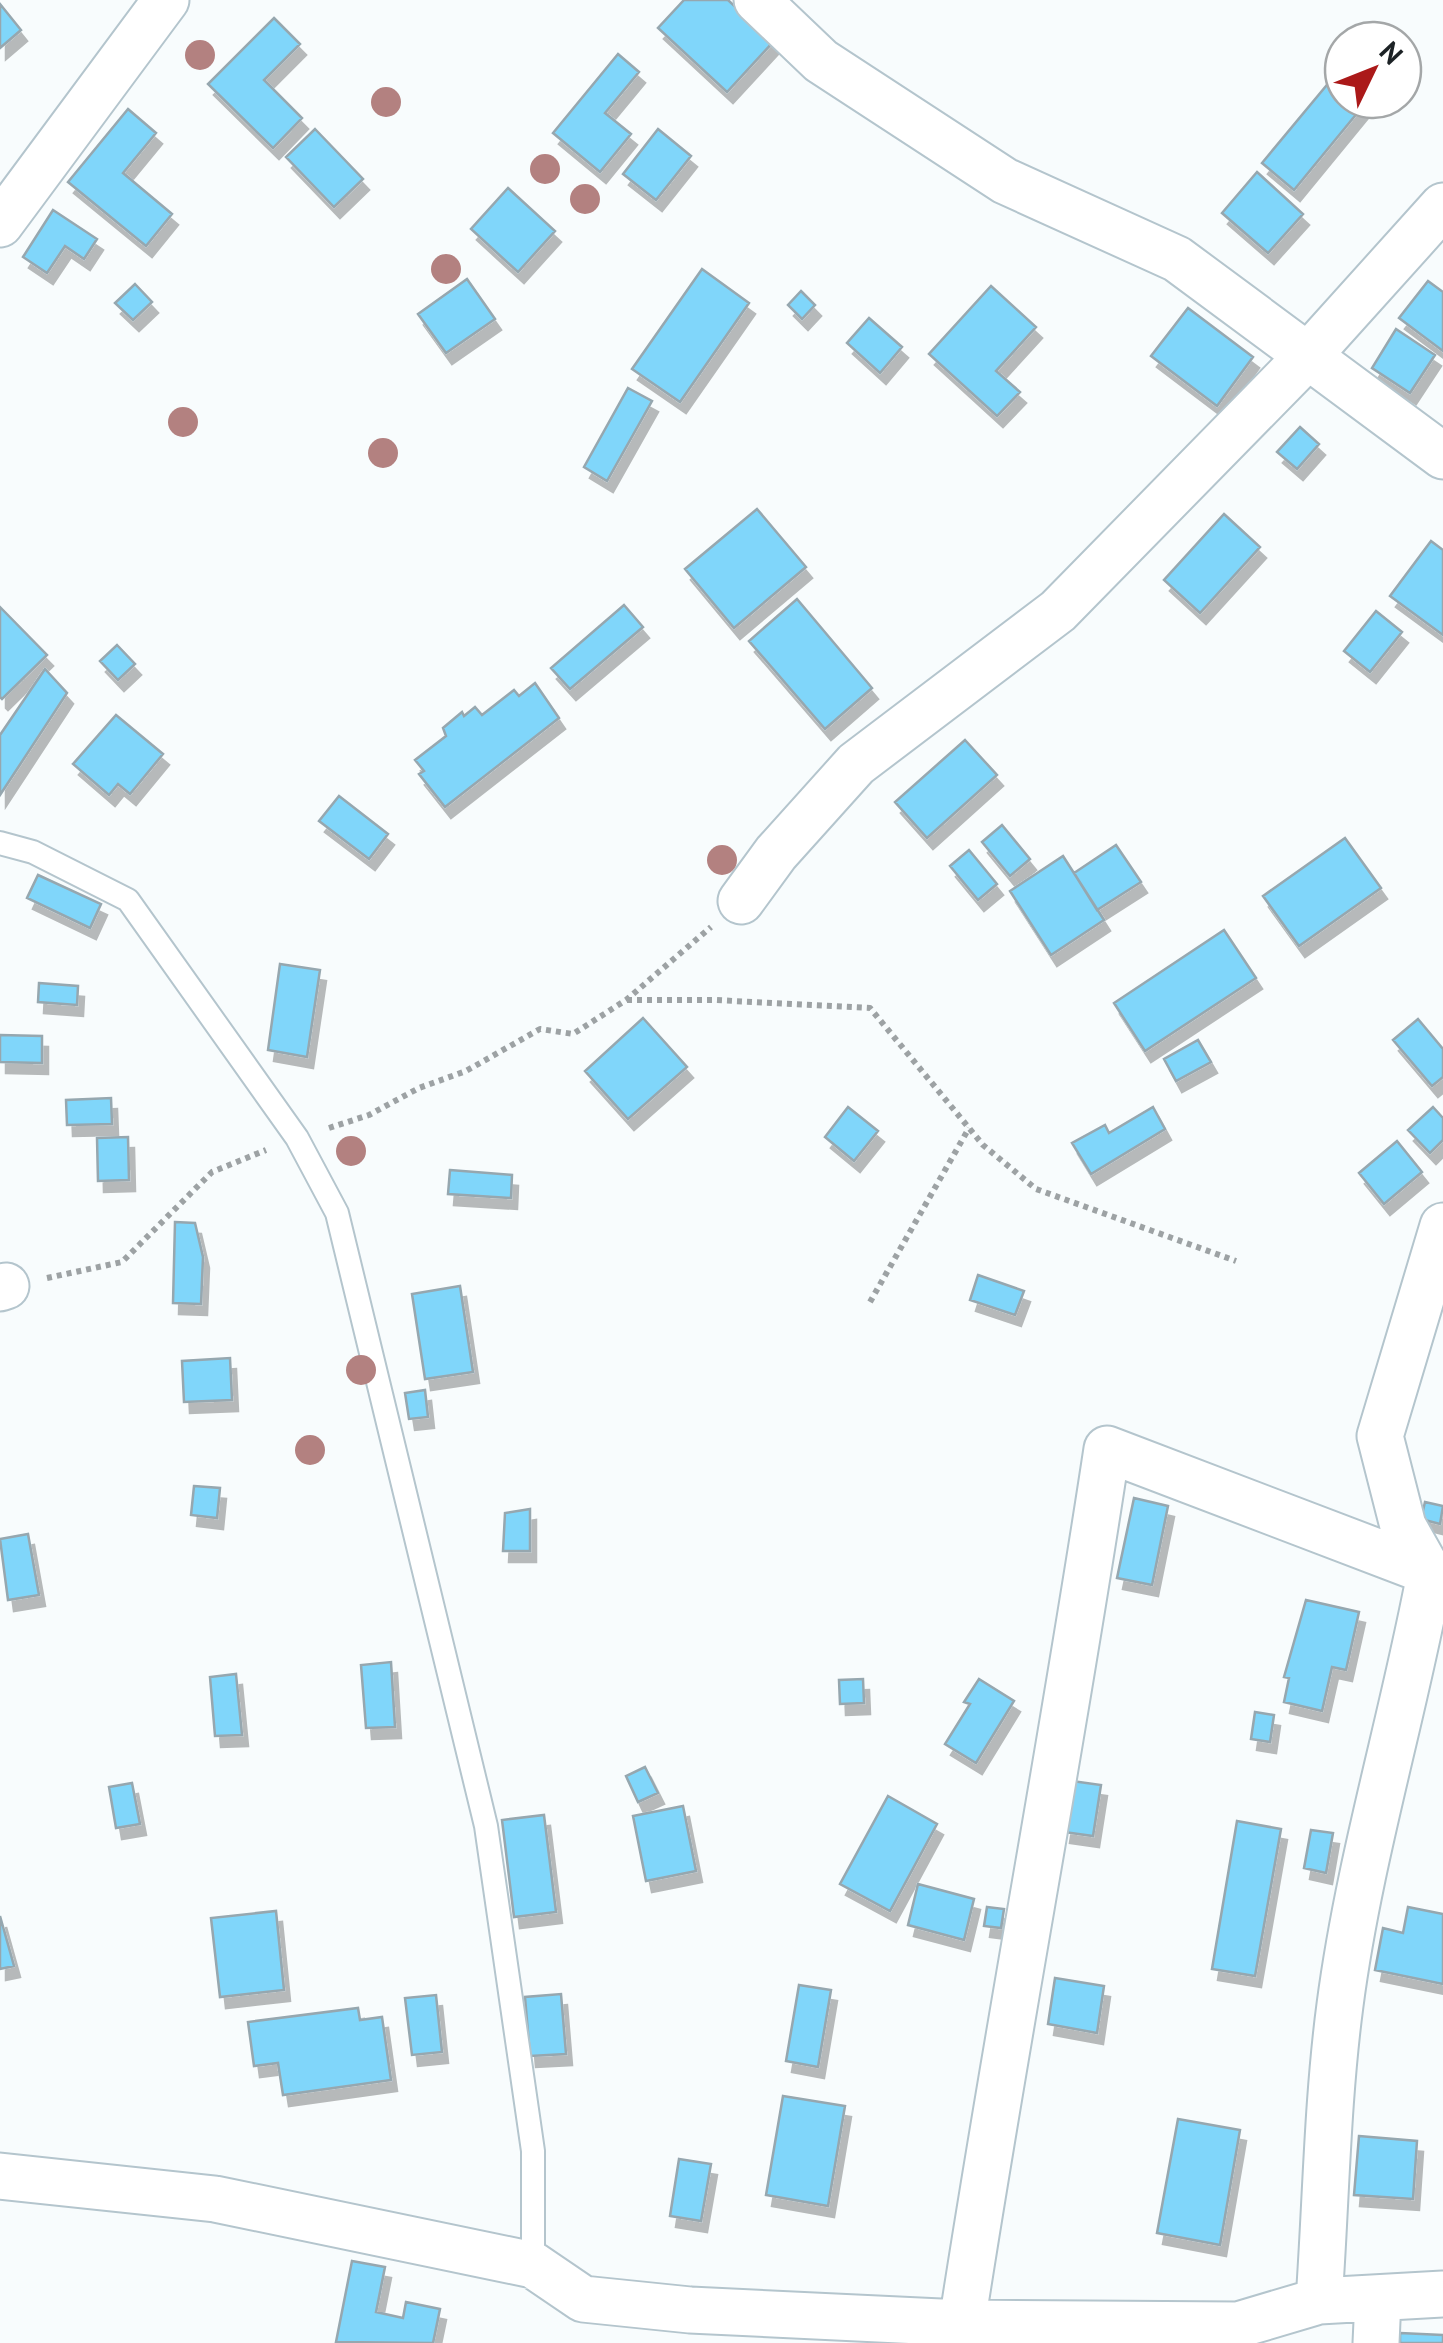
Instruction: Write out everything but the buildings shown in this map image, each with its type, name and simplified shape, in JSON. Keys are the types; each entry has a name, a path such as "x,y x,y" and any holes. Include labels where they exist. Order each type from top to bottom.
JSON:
{"street":[{"path":"0,224 166,0"},
{"path":"758,0 821,61 1005,181 1177,259 1443,456"},
{"path":"741,901 776,852 856,764 1058,611 1307,357 1443,206"},
{"path":"1319,2301 1340,2008 1358,1895 1436,1576 1402,1526 1380,1436 1443,1226"},
{"path":"962,2324 1005,2045 1070,1700 1107,1449 1436,1576"},
{"path":"0,2176 215,2199 533,2266 583,2299 690,2310 962,2324 1238,2325"},
{"path":"1189,2343 1319,2301 1443,2294"},
{"path":"1376,2343 1378,2299"}],"lane":[{"path":"0,842 33,852 128,900 297,1138 337,1213 486,1826 533,2151 533,2266"}],"path":[{"path":"3,1287 122,1262 212,1172 297,1138 370,1115 419,1088 466,1071 540,1028 573,1034 626,1000 741,901"},
{"path":"626,1000 870,1008 970,1128 1036,1189 1236,1261"},
{"path":"870,1302 970,1128"}]}
